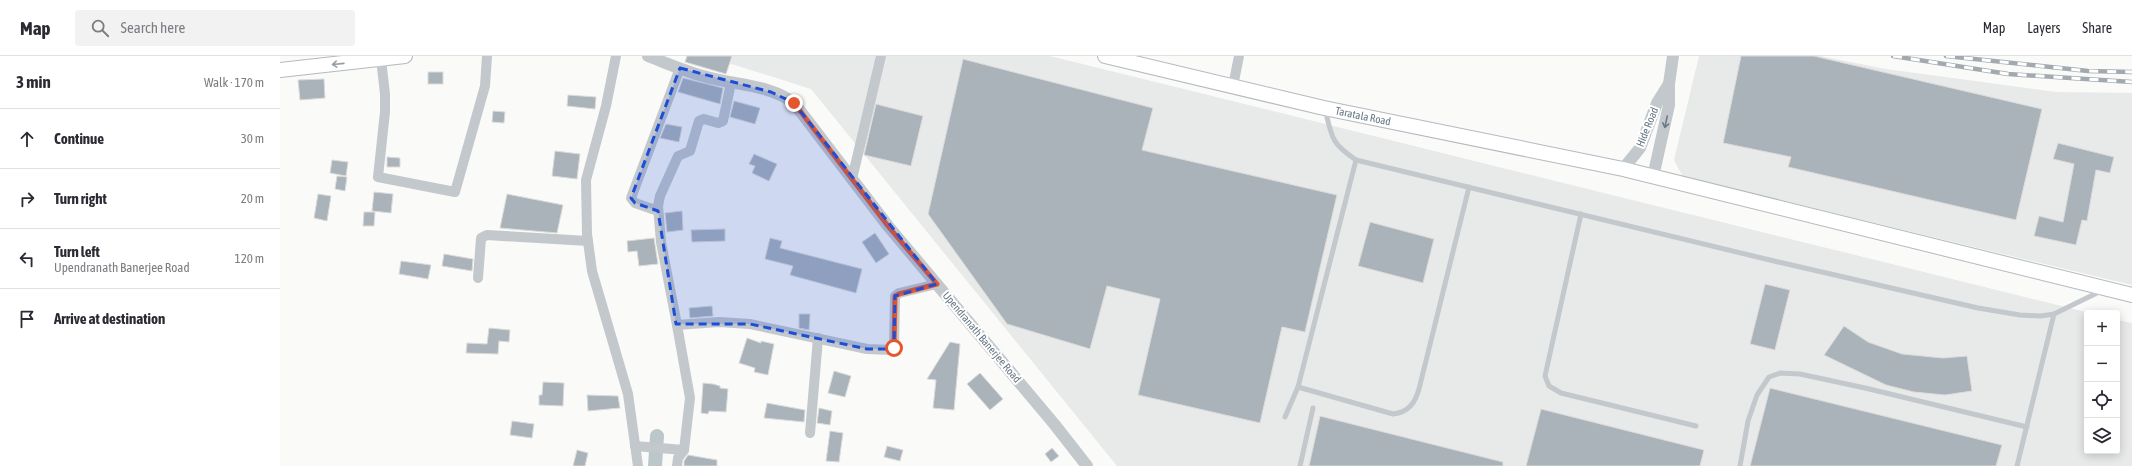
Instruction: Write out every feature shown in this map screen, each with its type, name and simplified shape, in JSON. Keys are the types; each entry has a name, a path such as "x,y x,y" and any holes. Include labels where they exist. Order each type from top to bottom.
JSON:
{"main road":[{"path":"280,61 325,56"},
{"path":"280,70 405,56"},
{"name":"Taratala Road","path":"1105,56 1324,108 1623,169 2132,295"}],"street":[{"path":"381,59 385,94 385,112 378,177 455,192 485,86 487,56"},
{"path":"616,56 606,106 586,180 588,241 592,271 628,394 638,466"},
{"name":"Upendranath Banerjee Road","path":"648,56 680,68 731,83 785,96 806,119 888,226 1055,425 1087,466"},
{"path":"852,179 881,56"},
{"path":"1233,86 1239,56"},
{"path":"1653,177 1669,105 1669,84 1672,56"},
{"path":"658,210 635,204 631,198 680,68"},
{"path":"677,466 678,458 684,450 690,398 661,242 658,210 660,196 678,156 690,151 699,121 704,119 718,123 722,121 731,83"},
{"name":"Hide Road","path":"1623,169 1640,148 1657,102 1669,84"},
{"path":"478,278 481,238 486,235 588,241"},
{"path":"677,325 719,322 750,324 872,350 894,349 895,296 937,284"},
{"path":"810,433 818,338"},
{"path":"635,446 684,450"}],"lane":[{"path":"1324,108 1332,137 1340,149 1356,160 1978,308 2020,315 2041,316 2054,314 2106,289"},
{"path":"1286,417 1298,386 1356,160"},
{"path":"1298,386 1393,414 1402,413 1410,408 1416,401 1470,187"},
{"path":"1581,214 1545,376 1549,386 1561,393 1696,426"},
{"path":"2017,466 2054,314"},
{"path":"1740,466 1748,421 1757,395 1769,377 1780,373 1800,374 1865,388 2027,427"},
{"path":"1300,466 1313,408"}],"highlighted area":[{"path":"680,68 771,92 794,103 937,284 895,296 894,349 867,349 750,324 676,324 658,211 635,203 631,198"}],"shaded area":[{"path":"706,56 1050,56 2084,312 2084,454 2120,454 2120,321 2132,323 2132,466 1117,466 811,89"},
{"path":"1699,56 1820,56 1886,69 2056,92 2132,93 2132,285 1683,177 1674,160"}],"building":[{"path":"687,56 732,56 726,74 685,62"},
{"path":"1741,56 1814,56 2042,109 2016,220 1788,167 1791,157 1723,143"},
{"path":"963,59 1153,108 1142,150 1337,195 1305,332 1282,327 1260,423 1138,395 1160,299 1107,286 1090,349 1007,324 928,214"},
{"path":"428,72 443,72 443,84 428,84"},
{"path":"683,78 723,88 720,104 678,92"},
{"path":"324,79 325,98 300,100 298,80"},
{"path":"568,95 596,97 595,109 567,106"},
{"path":"734,101 760,108 755,124 730,117"},
{"path":"876,104 923,116 911,166 864,155"},
{"path":"493,111 505,112 504,123 492,122"},
{"path":"666,124 682,127 679,142 660,138"},
{"path":"2058,143 2114,157 2110,173 2096,170 2087,221 2082,220 2076,245 2034,236 2039,216 2063,222 2074,164 2053,159"},
{"path":"555,151 580,154 577,179 552,176"},
{"path":"754,154 777,164 769,181 752,173 755,166 749,164"},
{"path":"387,157 400,158 400,167 387,167"},
{"path":"332,160 348,162 346,176 330,173"},
{"path":"337,176 347,177 345,191 335,189"},
{"path":"374,192 393,194 391,213 372,211"},
{"path":"318,194 331,196 327,221 314,218"},
{"path":"507,194 563,205 557,233 500,228"},
{"path":"682,211 683,230 667,232 665,213"},
{"path":"364,212 375,212 374,226 363,226"},
{"path":"1370,222 1434,239 1423,283 1358,266"},
{"path":"725,229 725,241 692,242 691,230"},
{"path":"875,233 889,254 876,263 862,242"},
{"path":"654,238 658,264 639,266 637,251 628,252 627,241"},
{"path":"770,238 782,241 780,248 862,269 856,293 790,275 793,266 765,259"},
{"path":"444,254 473,259 472,271 442,266"},
{"path":"401,261 431,265 428,279 399,274"},
{"path":"1765,284 1790,290 1775,350 1750,344"},
{"path":"712,306 713,316 690,318 689,308"},
{"path":"799,314 810,314 809,330 799,328"},
{"path":"1844,326 1868,342 1902,354 1943,358 1967,356 1972,391 1945,395 1914,392 1886,385 1824,355"},
{"path":"489,328 510,330 509,342 499,341 498,354 466,353 467,343 487,344"},
{"path":"747,338 761,343 761,341 774,344 768,375 754,372 755,368 739,363"},
{"path":"950,342 960,344 954,410 933,408 936,380 927,379"},
{"path":"834,371 851,376 845,397 828,393"},
{"path":"980,373 1003,399 990,410 967,384"},
{"path":"543,382 564,383 563,406 539,405 539,395 542,395"},
{"path":"703,383 713,384 720,386 720,388 728,389 726,412 709,411 708,414 701,413"},
{"path":"1770,388 2002,445 1996,466 1750,466"},
{"path":"587,395 618,396 620,408 588,411"},
{"path":"767,403 805,410 804,422 764,418"},
{"path":"819,408 832,411 830,425 817,423"},
{"path":"1541,409 1704,450 1700,466 1526,466"},
{"path":"1320,416 1503,462 1503,466 1309,466"},
{"path":"512,421 534,424 532,438 510,435"},
{"path":"830,431 843,433 839,462 826,461"},
{"path":"887,446 903,450 900,461 884,457"},
{"path":"1052,448 1059,456 1051,462 1045,454"},
{"path":"577,450 588,453 585,466 573,466"},
{"path":"688,455 717,460 717,466 684,466 684,461"}],"waterway":[{"path":"655,466 657,436"}],"railway":[{"path":"1893,56 2008,74 2132,82"},
{"path":"1946,56 2088,71 2132,72"}],"route":[{"path":"794,103 888,226 937,284 895,296 894,348"}]}
